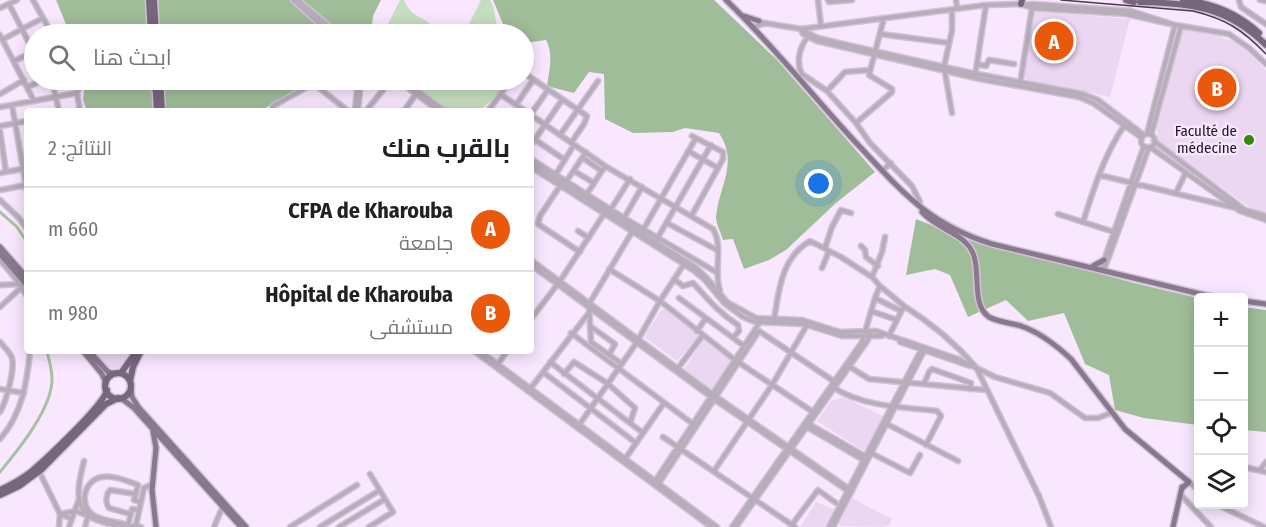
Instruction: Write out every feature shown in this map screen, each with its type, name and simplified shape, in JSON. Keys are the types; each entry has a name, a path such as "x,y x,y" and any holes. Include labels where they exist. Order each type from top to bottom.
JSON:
{"highway":[{"path":"149,0 153,24"},
{"path":"154,0 154,24"},
{"path":"1126,0 1200,6 1211,9 1235,20 1266,45"},
{"path":"1183,0 1200,2 1226,10 1250,25 1266,40"},
{"path":"156,90 157,108"},
{"path":"161,90 162,108"},
{"path":"0,490 22,478 39,464 100,404 110,377 118,374 135,354"},
{"path":"0,495 39,471 106,404 127,395 137,354"},
{"path":"118,374 130,385"},
{"path":"106,387 111,396 119,398"}],"main road":[{"path":"724,0 786,63 819,103 882,171 918,203 954,229 978,239 1201,293"},
{"path":"724,0 786,63"},
{"path":"741,16 760,23 761,36"},
{"path":"918,203 931,221 959,237 971,249 978,282 978,297 983,311 989,317 1028,329 1063,351 1111,413 1143,445 1189,482 1181,492"},
{"path":"0,247 24,282"},
{"path":"0,254 24,282"},
{"path":"1092,267 1106,260 1111,271"},
{"path":"1248,302 1266,304"},
{"path":"85,354 102,374 106,387"},
{"path":"92,354 108,372 118,374"},
{"path":"130,385 134,401 161,436 241,527"},
{"path":"119,398 134,408 161,436"},
{"path":"153,429 156,448 152,484 156,527"},
{"path":"156,448 161,436"},
{"path":"1173,527 1181,492 1181,477"},
{"path":"223,505 246,527"}],"street":[{"path":"0,8 17,0"},
{"path":"33,0 46,24"},
{"path":"293,0 320,24"},
{"path":"298,0 326,24"},
{"path":"818,0 821,26"},
{"path":"828,0 829,2 852,0"},
{"path":"956,0 957,9"},
{"path":"1239,0 1241,7 1265,23"},
{"path":"1260,0 1266,1"},
{"path":"801,29 986,5 1022,3 1131,11 1175,25"},
{"path":"1022,3 1032,8 1126,14 1229,34 1250,48 1266,64"},
{"path":"9,4 24,33"},
{"path":"975,76 986,5"},
{"path":"1020,84 1032,8"},
{"path":"952,10 944,69 952,113"},
{"path":"32,24 43,18"},
{"path":"856,123 892,92 892,89 870,77 869,70 884,18"},
{"path":"750,27 767,23 801,29 818,38 875,53"},
{"path":"1165,74 1175,25"},
{"path":"1181,26 1146,136 1148,147 1240,209"},
{"path":"0,94 24,80 1,38 22,29"},
{"path":"801,29 808,37 817,41 975,76 1075,92 1091,97 1130,128"},
{"path":"880,34 949,44"},
{"path":"808,37 804,42 799,61 800,71 827,91 856,123 870,143 912,186 918,203"},
{"path":"0,53 7,48"},
{"path":"14,61 24,56"},
{"path":"977,64 986,66 990,60 1014,64"},
{"path":"827,91 845,72 869,70"},
{"path":"534,81 587,116 566,160 554,176"},
{"path":"560,135 598,81"},
{"path":"1020,84 1079,97 1093,103 1124,126 1155,141 1240,209"},
{"path":"29,90 33,101"},
{"path":"55,90 59,108"},
{"path":"78,90 80,108"},
{"path":"273,108 301,90"},
{"path":"322,90 344,108"},
{"path":"357,108 359,90"},
{"path":"368,108 383,90"},
{"path":"411,90 435,108"},
{"path":"417,90 441,108"},
{"path":"491,108 503,90"},
{"path":"516,105 526,90"},
{"path":"534,110 548,90"},
{"path":"0,107 77,93"},
{"path":"406,108 416,94"},
{"path":"500,94 520,108"},
{"path":"534,137 562,100"},
{"path":"12,105 24,164"},
{"path":"534,116 605,166 713,229 716,234 716,272 725,299"},
{"path":"6,172 0,128 24,122"},
{"path":"1083,222 1111,145 1124,126"},
{"path":"642,231 688,152 694,137 723,152 723,159 692,215"},
{"path":"534,139 566,160"},
{"path":"1106,260 1132,185 1148,147 1155,141"},
{"path":"656,240 711,145"},
{"path":"580,252 538,224 540,216 586,152"},
{"path":"688,152 718,168"},
{"path":"583,158 602,171"},
{"path":"882,171 891,163"},
{"path":"534,165 604,214 633,230 642,231"},
{"path":"534,165 706,277 725,299 745,314 760,321 808,323 840,332 868,332 889,336 923,349"},
{"path":"586,194 605,166"},
{"path":"0,173 24,169"},
{"path":"574,171 594,183"},
{"path":"1176,193 1186,171"},
{"path":"1099,175 1132,185 1240,209 1266,218"},
{"path":"611,209 630,179"},
{"path":"0,190 24,185"},
{"path":"563,185 586,194 656,240 716,272"},
{"path":"1102,269 1132,185"},
{"path":"624,218 642,187"},
{"path":"0,200 24,224"},
{"path":"822,268 832,227 841,210 851,213"},
{"path":"534,316 559,283 604,214"},
{"path":"1058,214 1114,232"},
{"path":"666,222 717,250"},
{"path":"622,364 591,342 588,313 589,305 633,230"},
{"path":"578,231 589,238"},
{"path":"872,276 878,266 885,237"},
{"path":"656,240 704,279 730,309 751,321 808,323 836,335 864,336"},
{"path":"774,320 780,285 790,259 798,248 810,242 827,249 872,276 903,306 925,320 961,350 976,367 1039,496 1051,527"},
{"path":"861,246 865,250 866,257 878,266"},
{"path":"0,260 24,282"},
{"path":"534,262 713,396 850,491"},
{"path":"579,425 622,364 685,263"},
{"path":"534,267 559,283"},
{"path":"609,269 660,301 736,361 813,412"},
{"path":"674,279 683,286 694,284 723,316 738,325 739,331 733,338"},
{"path":"0,285 24,283"},
{"path":"0,307 24,284"},
{"path":"806,425 813,412 850,367 868,332 871,311 880,286"},
{"path":"679,298 744,346"},
{"path":"875,298 901,311"},
{"path":"889,336 903,306"},
{"path":"871,311 897,320"},
{"path":"529,390 588,313"},
{"path":"697,331 706,318"},
{"path":"656,484 757,330 760,321"},
{"path":"714,471 772,385 808,323"},
{"path":"590,326 615,343 609,355"},
{"path":"736,361 757,330"},
{"path":"757,330 792,352 856,399 937,411 939,413 938,423 926,445"},
{"path":"868,332 976,367 1004,380 1050,393 1085,418 1102,418 1111,413"},
{"path":"734,527 835,385 868,332"},
{"path":"571,333 693,424"},
{"path":"678,368 703,335"},
{"path":"637,340 713,396"},
{"path":"0,342 12,359 8,390 0,412"},
{"path":"831,527 923,349"},
{"path":"0,439 9,429 24,393 30,354"},
{"path":"478,354 579,425 711,527"},
{"path":"484,354 623,459"},
{"path":"498,364 505,354"},
{"path":"550,362 644,432"},
{"path":"564,374 574,362 607,383 635,408 630,423"},
{"path":"850,367 869,379 988,390"},
{"path":"924,384 932,369 971,382 970,388"},
{"path":"543,372 636,442"},
{"path":"0,389 24,393"},
{"path":"679,448 713,396"},
{"path":"623,459 664,404"},
{"path":"867,457 887,424 894,406"},
{"path":"887,424 958,461"},
{"path":"806,425 867,457 910,474 920,455"},
{"path":"663,437 793,526 818,490 836,503"},
{"path":"84,461 78,485 80,498 88,516 85,527"},
{"path":"1260,470 1266,462"},
{"path":"1248,468 1266,472"},
{"path":"39,471 60,514 60,527"},
{"path":"369,527 392,513 370,474"},
{"path":"105,476 138,484 134,500 131,504 128,525 96,517 86,506 84,498 86,490 95,478 105,476"},
{"path":"1189,482 1194,486"},
{"path":"130,527 139,526 144,488 152,484"},
{"path":"656,484 717,527"},
{"path":"290,527 357,485"},
{"path":"136,494 110,490 106,502 109,508 131,512 140,510"},
{"path":"320,527 380,490"},
{"path":"1181,492 1211,527"},
{"path":"69,527 80,498"},
{"path":"339,527 386,499"},
{"path":"134,500 141,502"},
{"path":"214,527 223,505"},
{"path":"1226,509 1264,527"},
{"path":"60,514 76,511 101,524 122,527"},
{"path":"60,514 72,519"}],"shaded area":[{"path":"1034,11 1130,19 1110,97 1024,79"},
{"path":"1183,29 1219,34 1222,38 1239,43 1266,70 1266,213 1253,210 1158,141 1157,128"},
{"path":"663,308 699,336 677,361 644,337"},
{"path":"703,340 731,361 712,390 684,369"},
{"path":"95,354 130,354 124,365 119,368 107,368"},
{"path":"844,397 885,417 868,449 864,451 817,421 831,401"},
{"path":"852,498 892,519 889,525 883,527 838,526"},
{"path":"816,502 836,510 826,527 800,527"}],"green space":[{"path":"56,0 381,0 373,16 372,24 66,24"},
{"path":"400,0 404,0 415,15 430,24 388,24"},
{"path":"481,0 490,0 497,24 469,24"},
{"path":"493,0 714,0 777,60 875,172 836,203 786,250 769,260 744,269 733,239 723,240 716,220 728,165 725,144 719,133 685,128 673,132 633,133 605,119 604,74 589,72 574,93 547,86 550,57 546,40 534,42 534,24 503,24"},
{"path":"84,90 297,90 265,108 86,108 83,100"},
{"path":"422,90 500,90 482,108 446,108"},
{"path":"916,219 974,242 1194,297 1194,424 1144,418 1115,410 1109,375 1085,364 1064,313 1028,321 1006,300 968,317 950,275 935,269 906,275"},
{"path":"1248,308 1266,310 1266,432 1248,430"}],"waterway":[{"path":"0,212 17,227 24,238"},
{"path":"0,472 33,428 51,391 52,379 48,354"}],"tram line":[{"path":"1061,0 1193,11 1233,26 1250,38 1266,54"}],"place":[{"name":"CFPA de Kharouba","path":"1054,41"},
{"name":"Hôpital de Kharouba","path":"1217,88"},
{"name":"Faculté de médecine","path":"1249,140"}]}
